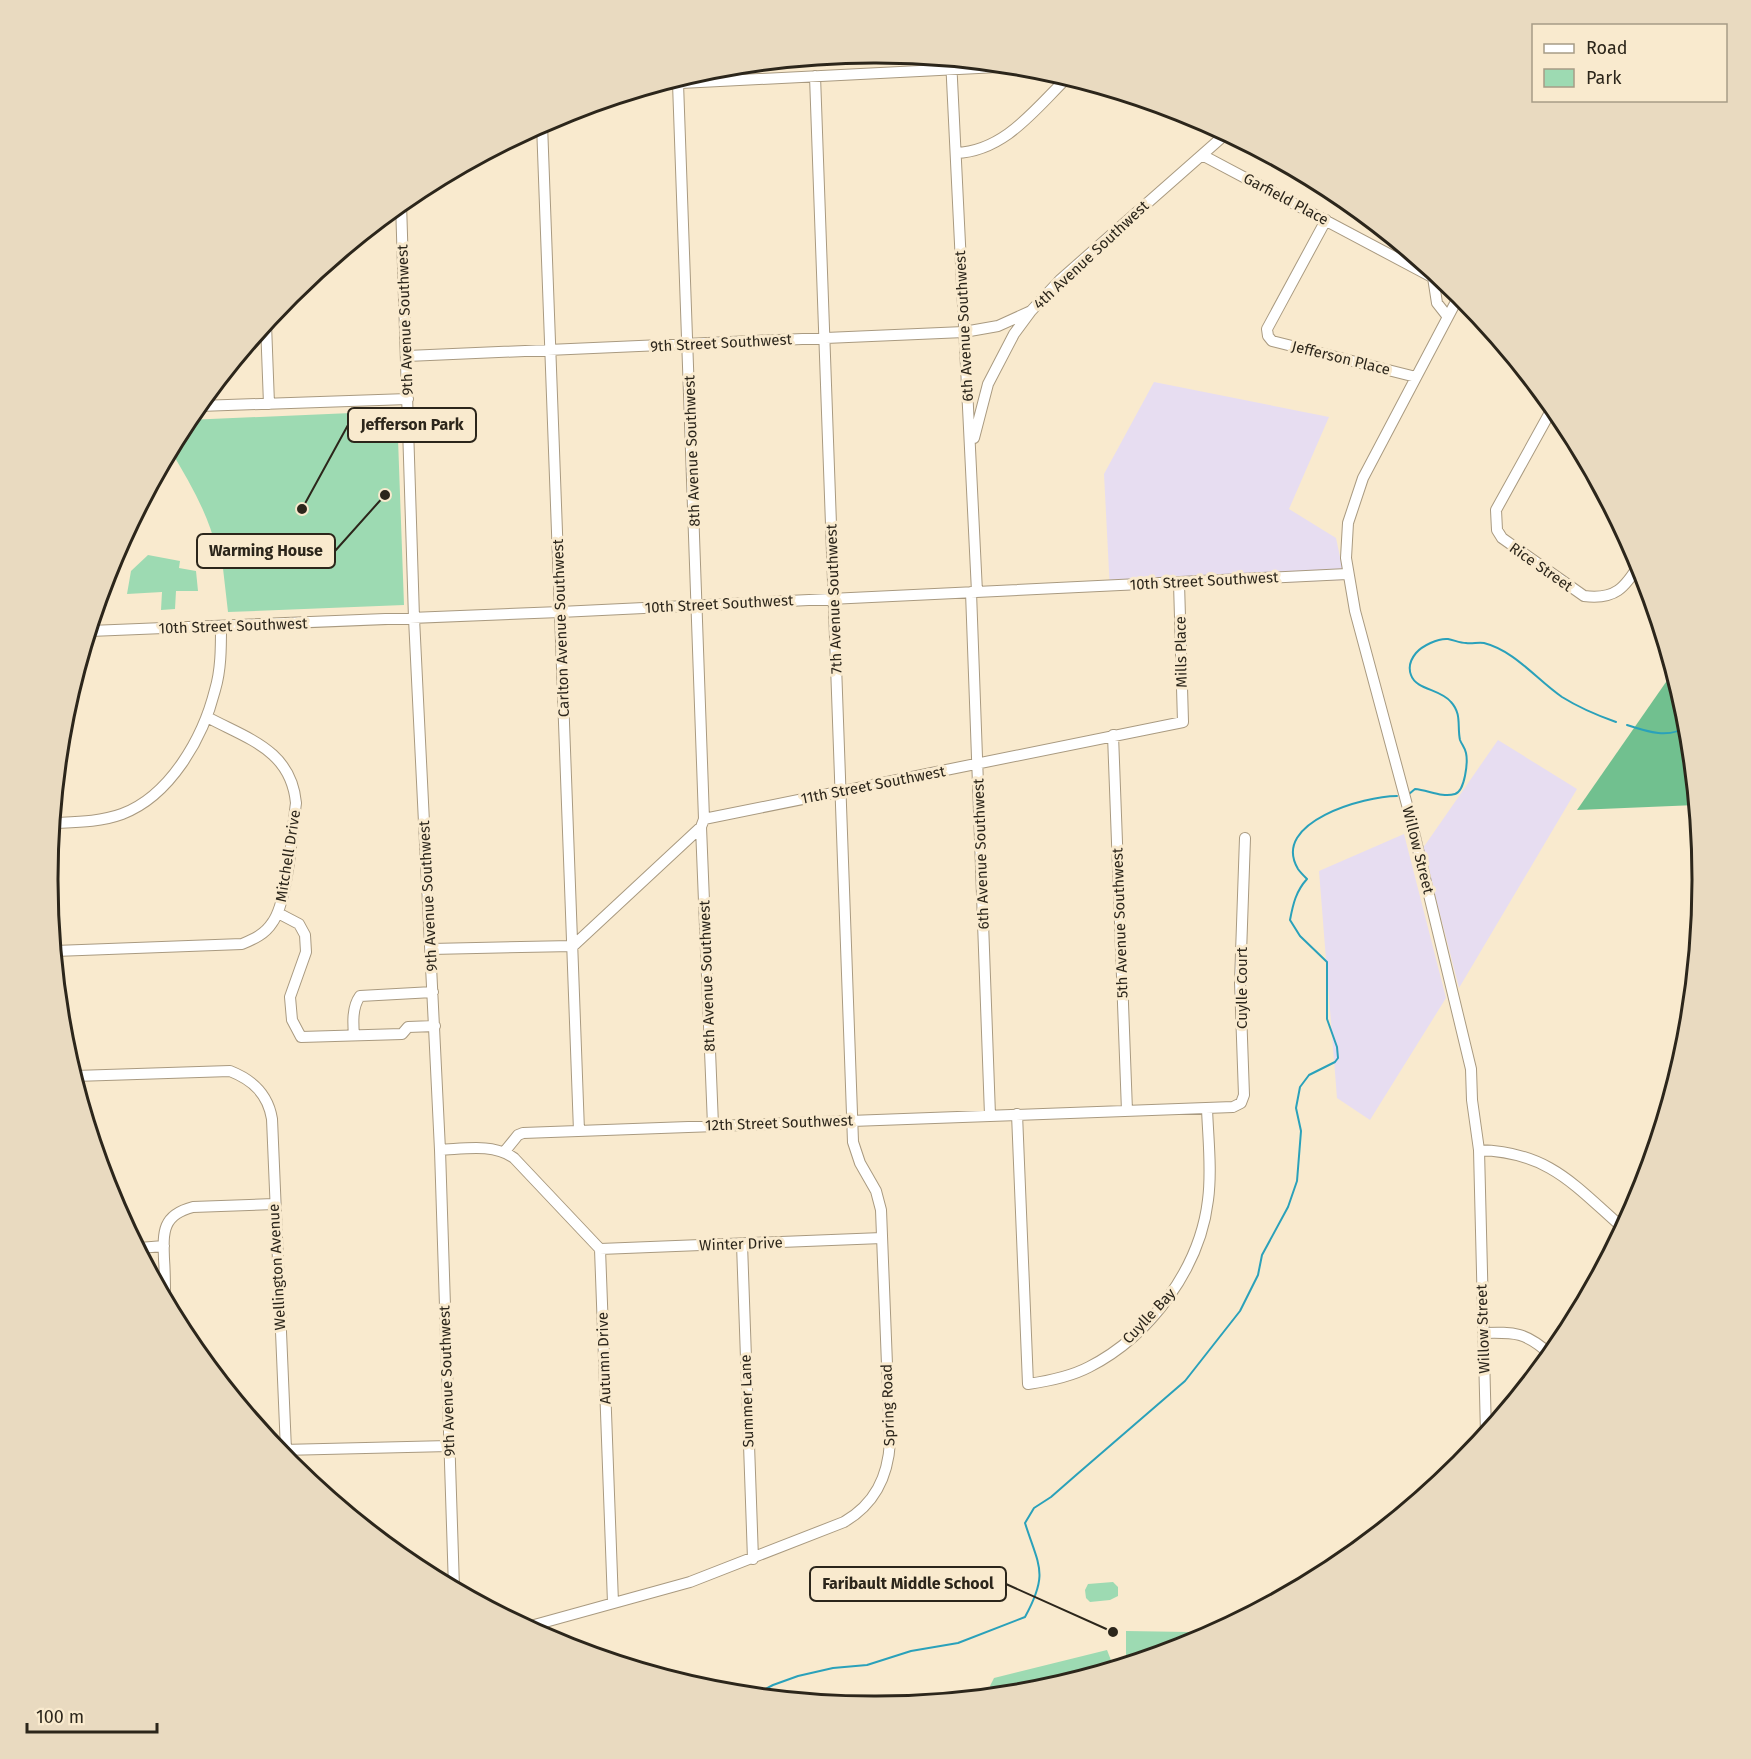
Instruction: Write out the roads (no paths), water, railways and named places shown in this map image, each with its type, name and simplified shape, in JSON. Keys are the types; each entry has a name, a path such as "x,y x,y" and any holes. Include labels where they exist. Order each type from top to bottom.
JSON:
{"street":[{"path":"699,82 815,76 945,65"},
{"name":"6th Avenue Southwest","path":"951,66 971,468 977,763 990,1115"},
{"name":"7th Avenue Southwest","path":"815,76 852,1122"},
{"path":"956,153 970,153 995,144 1007,136 1061,84"},
{"name":"8th Avenue Southwest","path":"678,87 713,1125"},
{"name":"Carlton Avenue Southwest","path":"542,134 579,1131"},
{"name":"4th Avenue Southwest","path":"971,468 973,440 988,384 1014,334 1031,311 1060,280 1219,139"},
{"name":"Garfield Place","path":"1202,155 1413,265"},
{"name":"9th Avenue Southwest","path":"401,215 414,618 435,1026 454,1579"},
{"name":"Jefferson Place","path":"1326,220 1267,330 1268,336 1272,341 1416,377"},
{"path":"1434,284 1437,303 1448,317"},
{"name":"Willow Street","path":"1455,304 1363,478 1355,499 1346,540 1347,574 1471,1069 1472,1100 1479,1150 1486,1423"},
{"name":"9th Street Southwest","path":"406,356 964,332 998,326 1031,311"},
{"path":"266,335 269,404"},
{"path":"210,406 408,399"},
{"name":"Rice Street","path":"1548,416 1496,510 1496,520 1502,538 1584,596 1597,598 1609,596 1617,592 1633,574"},
{"name":"10th Street Southwest","path":"98,631 560,612 1347,574"},
{"name":"Mills Place","path":"1179,583 1183,722"},
{"path":"60,822 101,819 122,814 159,791 173,776 207,717 219,669 221,627"},
{"name":"Mitchell Drive","path":"62,951 242,944 265,932 278,913 283,897 296,803 291,777 276,756 266,748 207,717"},
{"name":"11th Street Southwest","path":"703,823 841,791 1183,722"},
{"name":"5th Avenue Southwest","path":"1113,735 1126,1111"},
{"path":"431,950 573,946 703,823"},
{"name":"Cuylle Court","path":"1207,1108 1233,1107 1241,1103 1244,1095 1240,982 1245,837"},
{"path":"278,913 299,924 305,936 306,952 290,997 292,1020 301,1037 402,1034 408,1027 435,1026"},
{"path":"354,1035 353,1018 360,996 433,992"},
{"name":"Wellington Avenue","path":"82,1076 230,1071 241,1075 258,1087 270,1107 282,1440"},
{"path":"1126,1111 1207,1108"},
{"name":"Cuylle Bay","path":"1017,1114 1028,1384 1070,1375 1108,1356 1126,1343 1175,1289 1196,1247 1208,1200 1207,1108"},
{"name":"12th Street Southwest","path":"506,1151 518,1135 523,1133 1126,1111"},
{"name":"Spring Road","path":"540,1623 690,1582 753,1559 844,1522 862,1511 880,1488 888,1461 890,1442 881,1210 876,1191 856,1153 852,1122"},
{"path":"440,1150 495,1148 506,1151 600,1249"},
{"path":"1479,1150 1522,1155 1542,1163 1561,1174 1616,1222"},
{"path":"165,1282 162,1238 167,1223 183,1210 193,1207 274,1204"},
{"name":"Winter Drive","path":"600,1249 882,1238"},
{"name":"Summer Lane","path":"742,1244 753,1559"},
{"path":"146,1247 164,1246"},
{"name":"Autumn Drive","path":"600,1249 613,1603"},
{"path":"1483,1333 1514,1332 1533,1339 1544,1349"},
{"path":"291,1450 449,1446"}],"waterway":[{"path":"1409,794 1415,789 1440,794 1455,794 1461,788 1465,776 1466,753 1460,740 1458,716 1454,707 1441,694 1418,684 1410,672 1410,663 1416,653 1435,641 1448,639 1464,643 1484,643 1495,647 1506,652 1562,697 1616,722"},
{"path":"1627,725 1658,733 1679,731"},
{"path":"765,1689 798,1676 833,1668 867,1665 911,1651 958,1643 1025,1617 1039,1580 1037,1560 1025,1523 1034,1508 1051,1497 1185,1381 1240,1311 1258,1275 1262,1255 1288,1207 1297,1181 1301,1131 1296,1108 1300,1087 1309,1075 1335,1062 1338,1058 1337,1047 1327,1019 1327,962 1300,936 1290,920 1300,888 1307,879 1298,869 1293,852 1297,838 1309,825 1344,807 1382,797 1397,796"}],"place":[{"name":"Warming House","path":"385,495"},
{"name":"Jefferson Park","path":"302,509"},
{"name":"Faribault Middle School","path":"1113,1632"}]}
